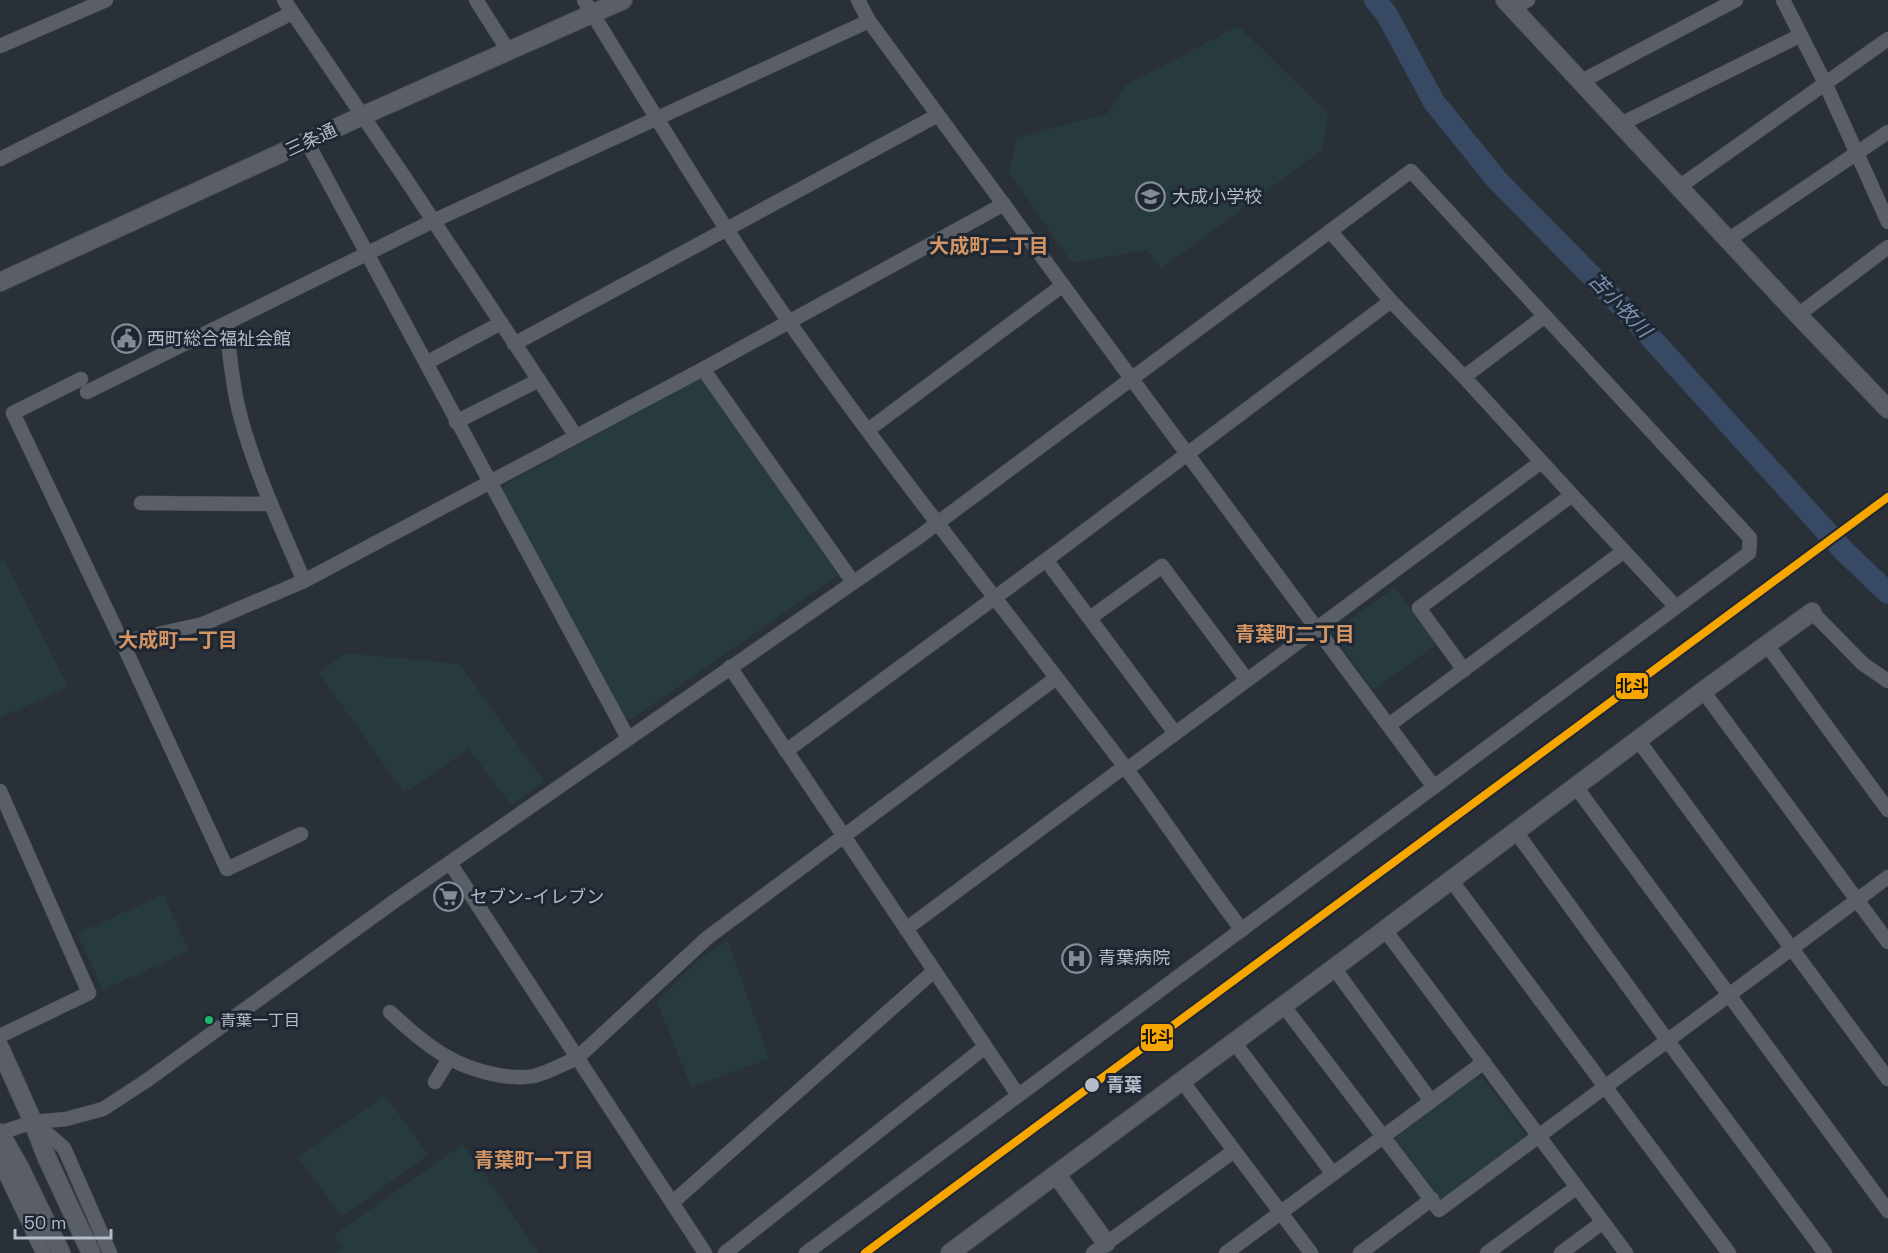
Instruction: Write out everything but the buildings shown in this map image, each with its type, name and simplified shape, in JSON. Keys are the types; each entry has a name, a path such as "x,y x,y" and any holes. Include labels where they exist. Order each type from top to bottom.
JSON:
{"street":[{"path":"0,46 90,3 106,0"},
{"path":"284,0 576,436"},
{"path":"476,0 508,52"},
{"name":"三条通","path":"0,282 362,116 508,52 588,7 623,0"},
{"path":"858,0 869,21 1434,787"},
{"path":"1582,81 1736,0"},
{"path":"1783,0 1825,83 1888,222"},
{"path":"1515,3 1621,124 1888,409"},
{"path":"588,7 726,230 789,322 938,523 1125,768 1209,888 1242,930"},
{"path":"0,159 292,13"},
{"path":"87,392 433,221 869,21"},
{"path":"1621,124 1801,35"},
{"path":"1679,187 1888,39"},
{"path":"514,344 938,115"},
{"path":"1728,240 1888,132"},
{"path":"307,142 628,738"},
{"path":"0,1133 33,1122 66,1119 103,1109 146,1081 339,940 938,523 1411,171 1750,538 1749,553 806,1253"},
{"path":"122,642 203,624 304,581 703,369 1004,204"},
{"path":"1330,231 1391,301 1676,607"},
{"path":"1798,315 1888,247"},
{"path":"868,430 1063,285"},
{"path":"786,751 1046,560 1391,301"},
{"path":"1464,377 1545,316"},
{"path":"426,363 501,323"},
{"path":"226,324 239,413 271,504 304,581"},
{"path":"703,369 853,582"},
{"path":"81,379 7,413 122,642 226,869 301,834"},
{"path":"456,422 538,380"},
{"path":"906,929 1541,462"},
{"path":"1464,670 1419,608 1572,495"},
{"path":"141,503 271,504"},
{"path":"1389,725 1624,551"},
{"path":"1046,560 1175,733"},
{"path":"1090,618 1162,566 1247,680"},
{"path":"950,1253 1702,691 1812,612 1863,664 1888,681"},
{"path":"1767,645 1888,810"},
{"path":"730,667 1018,1095"},
{"path":"390,1012 414,1034 449,1059 494,1075 512,1078 533,1076 577,1058 707,938 1056,678"},
{"path":"1702,691 1888,942"},
{"path":"1638,740 1888,1079"},
{"path":"1576,787 1888,1211"},
{"path":"0,1036 89,993 1,798"},
{"path":"1516,832 1825,1253"},
{"path":"450,863 705,1253"},
{"path":"1283,1005 1439,1209 1888,877"},
{"path":"1451,880 1728,1253"},
{"path":"1385,930 1626,1253"},
{"path":"1334,968 1431,1101"},
{"path":"673,1202 934,971"},
{"path":"1234,1042 1333,1174"},
{"path":"725,1253 985,1047"},
{"path":"0,1048 91,1253"},
{"path":"435,1082 449,1059"},
{"path":"1226,1253 1484,1062"},
{"path":"1182,1081 1311,1253"},
{"path":"33,1122 64,1148 110,1253"},
{"path":"0,1133 6,1175 43,1253"},
{"path":"0,1133 20,1168 61,1253"},
{"path":"1056,1174 1104,1250 1234,1151"},
{"path":"1487,1253 1576,1187"},
{"path":"1360,1253 1432,1199"},
{"path":"1561,1253 1603,1222"}],"green space":[{"path":"1238,26 1328,113 1322,150 1161,269 1147,250 1072,263 1009,172 1017,138 1108,113 1126,85"},
{"path":"697,380 703,380 838,575 632,719 625,718 502,491 505,484"},
{"path":"4,559 68,687 0,718 0,561"},
{"path":"1395,587 1436,645 1373,690 1332,633"},
{"path":"345,653 460,664 544,782 511,805 469,749 404,793 319,673"},
{"path":"163,894 189,951 103,990 77,934"},
{"path":"728,941 769,1059 691,1087 657,1002 703,956"},
{"path":"1475,1078 1484,1079 1524,1132 1525,1140 1442,1200 1394,1139"},
{"path":"385,1095 428,1155 342,1217 298,1157"},
{"path":"463,1144 539,1253 336,1253 343,1248 334,1235"}],"waterway":[{"name":"苫小牧川","path":"1375,0 1386,13 1434,102 1497,180 1633,318 1844,551 1888,593"}],"transit line":[{"name":"北斗","path":"865,1253 1888,497"}],"place":[{"name":"大成小学校","path":"1151,197"},
{"name":"西町総合福祉会館","path":"126,339"},
{"name":"セブン-イレブン","path":"449,897"},
{"name":"青葉病院","path":"1077,958"},
{"name":"青葉一丁目","path":"209,1020"},
{"name":"青葉","path":"1092,1085"}],"district":[{"name":"大成町二丁目","path":"989,246"},
{"name":"青葉町二丁目","path":"1295,634"},
{"name":"大成町一丁目","path":"178,640"},
{"name":"青葉町一丁目","path":"534,1160"}]}
